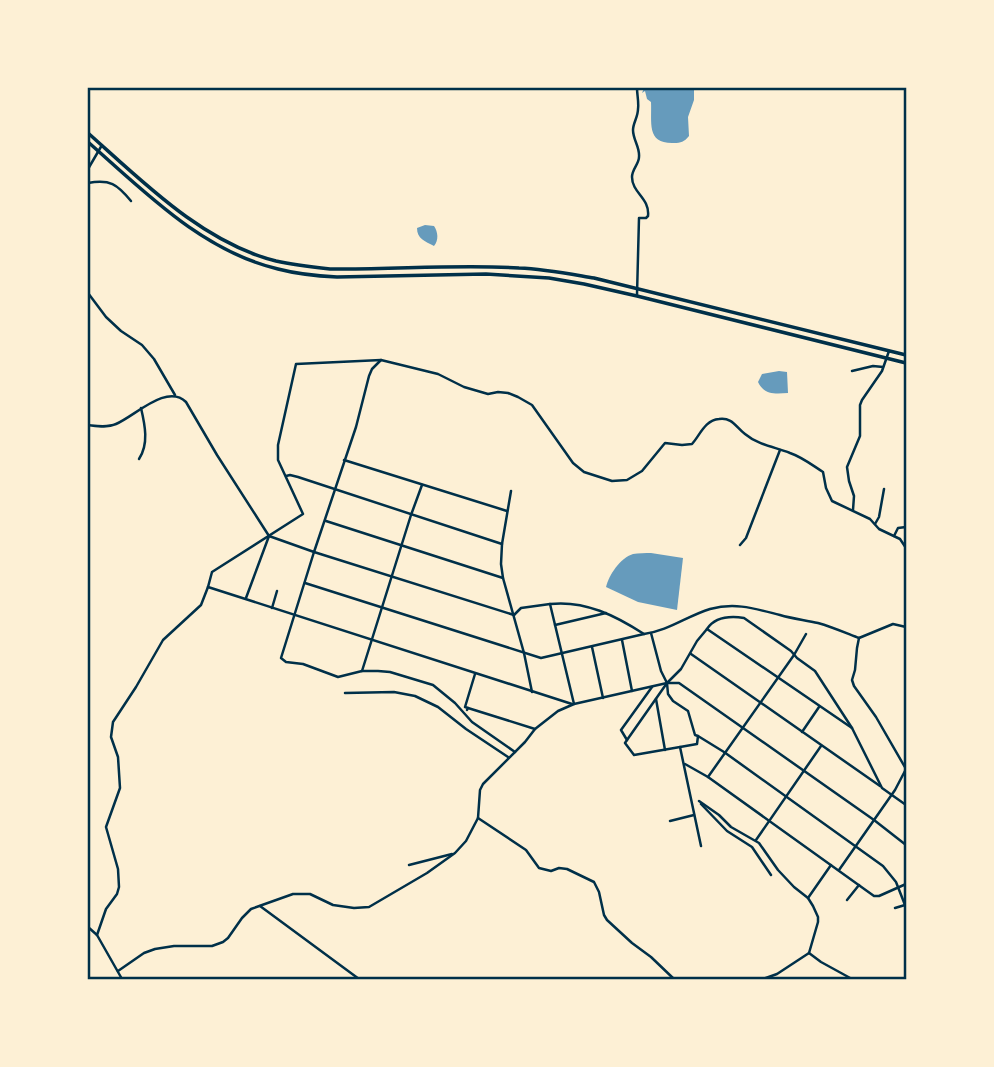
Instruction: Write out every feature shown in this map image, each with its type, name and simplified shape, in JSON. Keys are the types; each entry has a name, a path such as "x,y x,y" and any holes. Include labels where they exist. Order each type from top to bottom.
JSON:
{"street":[{"path":"637,88 639,108 633,134 639,160 632,177 633,184 649,210 646,218 639,218 637,296"},
{"path":"88,133 163,198 206,230 237,247 275,261 330,269 521,268 566,273 906,355"},
{"path":"88,142 164,208 212,243 276,269 337,277 517,275 584,284 906,363"},
{"path":"88,169 102,145"},
{"path":"88,183 101,181 113,184 131,201"},
{"path":"88,293 106,317 142,345 176,395"},
{"path":"853,510 854,496 847,467 860,436 860,405 883,367 889,351"},
{"path":"381,360 369,376 356,427 281,658 338,677 362,671 390,672 433,685 472,722 515,752"},
{"path":"97,935 106,909 119,887 118,869 106,827 120,788 118,757 111,737 113,722 163,640 201,605 212,572 303,514 278,460 277,450 296,364 381,360 438,374 464,387 488,394 498,391 508,393 532,405 573,463 584,472 612,481 627,480 642,471 665,443 692,444 702,429 715,419 727,419 756,441 797,456 822,472 832,501 870,519 879,528 904,543 906,548"},
{"path":"852,372 873,366 883,367"},
{"path":"88,425 113,425 169,395 179,396 186,402 269,536 514,615"},
{"path":"139,459 145,447 141,408"},
{"path":"740,545 746,538 780,450"},
{"path":"344,460 507,511"},
{"path":"285,476 290,475 335,489 502,544"},
{"path":"362,671 422,485"},
{"path":"875,524 880,517 884,489"},
{"path":"511,491 501,564 532,692"},
{"path":"325,521 503,578"},
{"path":"894,536 898,528 906,527"},
{"path":"246,600 269,536"},
{"path":"305,583 541,658 651,634 719,607 755,608 817,623 859,638 893,624 906,626"},
{"path":"208,587 574,704"},
{"path":"271,608 277,591"},
{"path":"550,604 574,704"},
{"path":"514,615 521,608 575,604 616,617 644,634"},
{"path":"555,625 606,613"},
{"path":"698,736 696,744 634,755 625,743 667,683 681,669 712,622 744,618 815,671 852,728 882,788"},
{"path":"707,629 852,728"},
{"path":"651,634 668,694 688,711 695,735 724,752 888,870 905,905 895,908"},
{"path":"708,777 806,634"},
{"path":"839,870 892,794 906,769 876,717 854,686 852,680 859,638"},
{"path":"622,640 632,691"},
{"path":"592,648 603,698"},
{"path":"691,654 906,805"},
{"path":"475,674 465,707 535,729"},
{"path":"118,971 144,953 155,949 212,946 223,942 251,909 293,894 310,894 333,905 369,907 455,853 466,841 478,818 483,784 535,729 558,711 574,704 667,683 679,684 906,845"},
{"path":"627,740 621,730 653,686"},
{"path":"345,693 394,692 415,696 427,701 509,758"},
{"path":"656,699 665,750"},
{"path":"802,732 819,707"},
{"path":"464,713 468,708"},
{"path":"756,839 821,746"},
{"path":"680,747 701,846"},
{"path":"685,764 708,777 874,896 906,884"},
{"path":"763,979 777,974 809,953 818,917 808,898 778,870 756,839 731,828 719,814 699,801 727,831 752,848 771,874"},
{"path":"670,821 695,815"},
{"path":"478,818 526,850 539,868 551,871 567,869 594,882 607,920 674,979"},
{"path":"409,865 455,853"},
{"path":"808,898 831,865"},
{"path":"847,900 859,885"},
{"path":"260,906 359,979"},
{"path":"88,927 97,935 122,979"},
{"path":"809,953 852,979"},
{"path":"733,979 742,979"}],"water":[{"path":"644,88 694,88 694,100 688,117 689,136 686,140 679,143 665,142 655,136 651,124 651,102 645,91 642,93"},
{"path":"425,225 435,228 437,239 434,246 418,235 417,228"},
{"path":"787,372 788,393 774,393 763,389 758,382 762,374"},
{"path":"651,553 683,558 677,610 638,602 606,587 612,572 624,559 633,554"}]}
